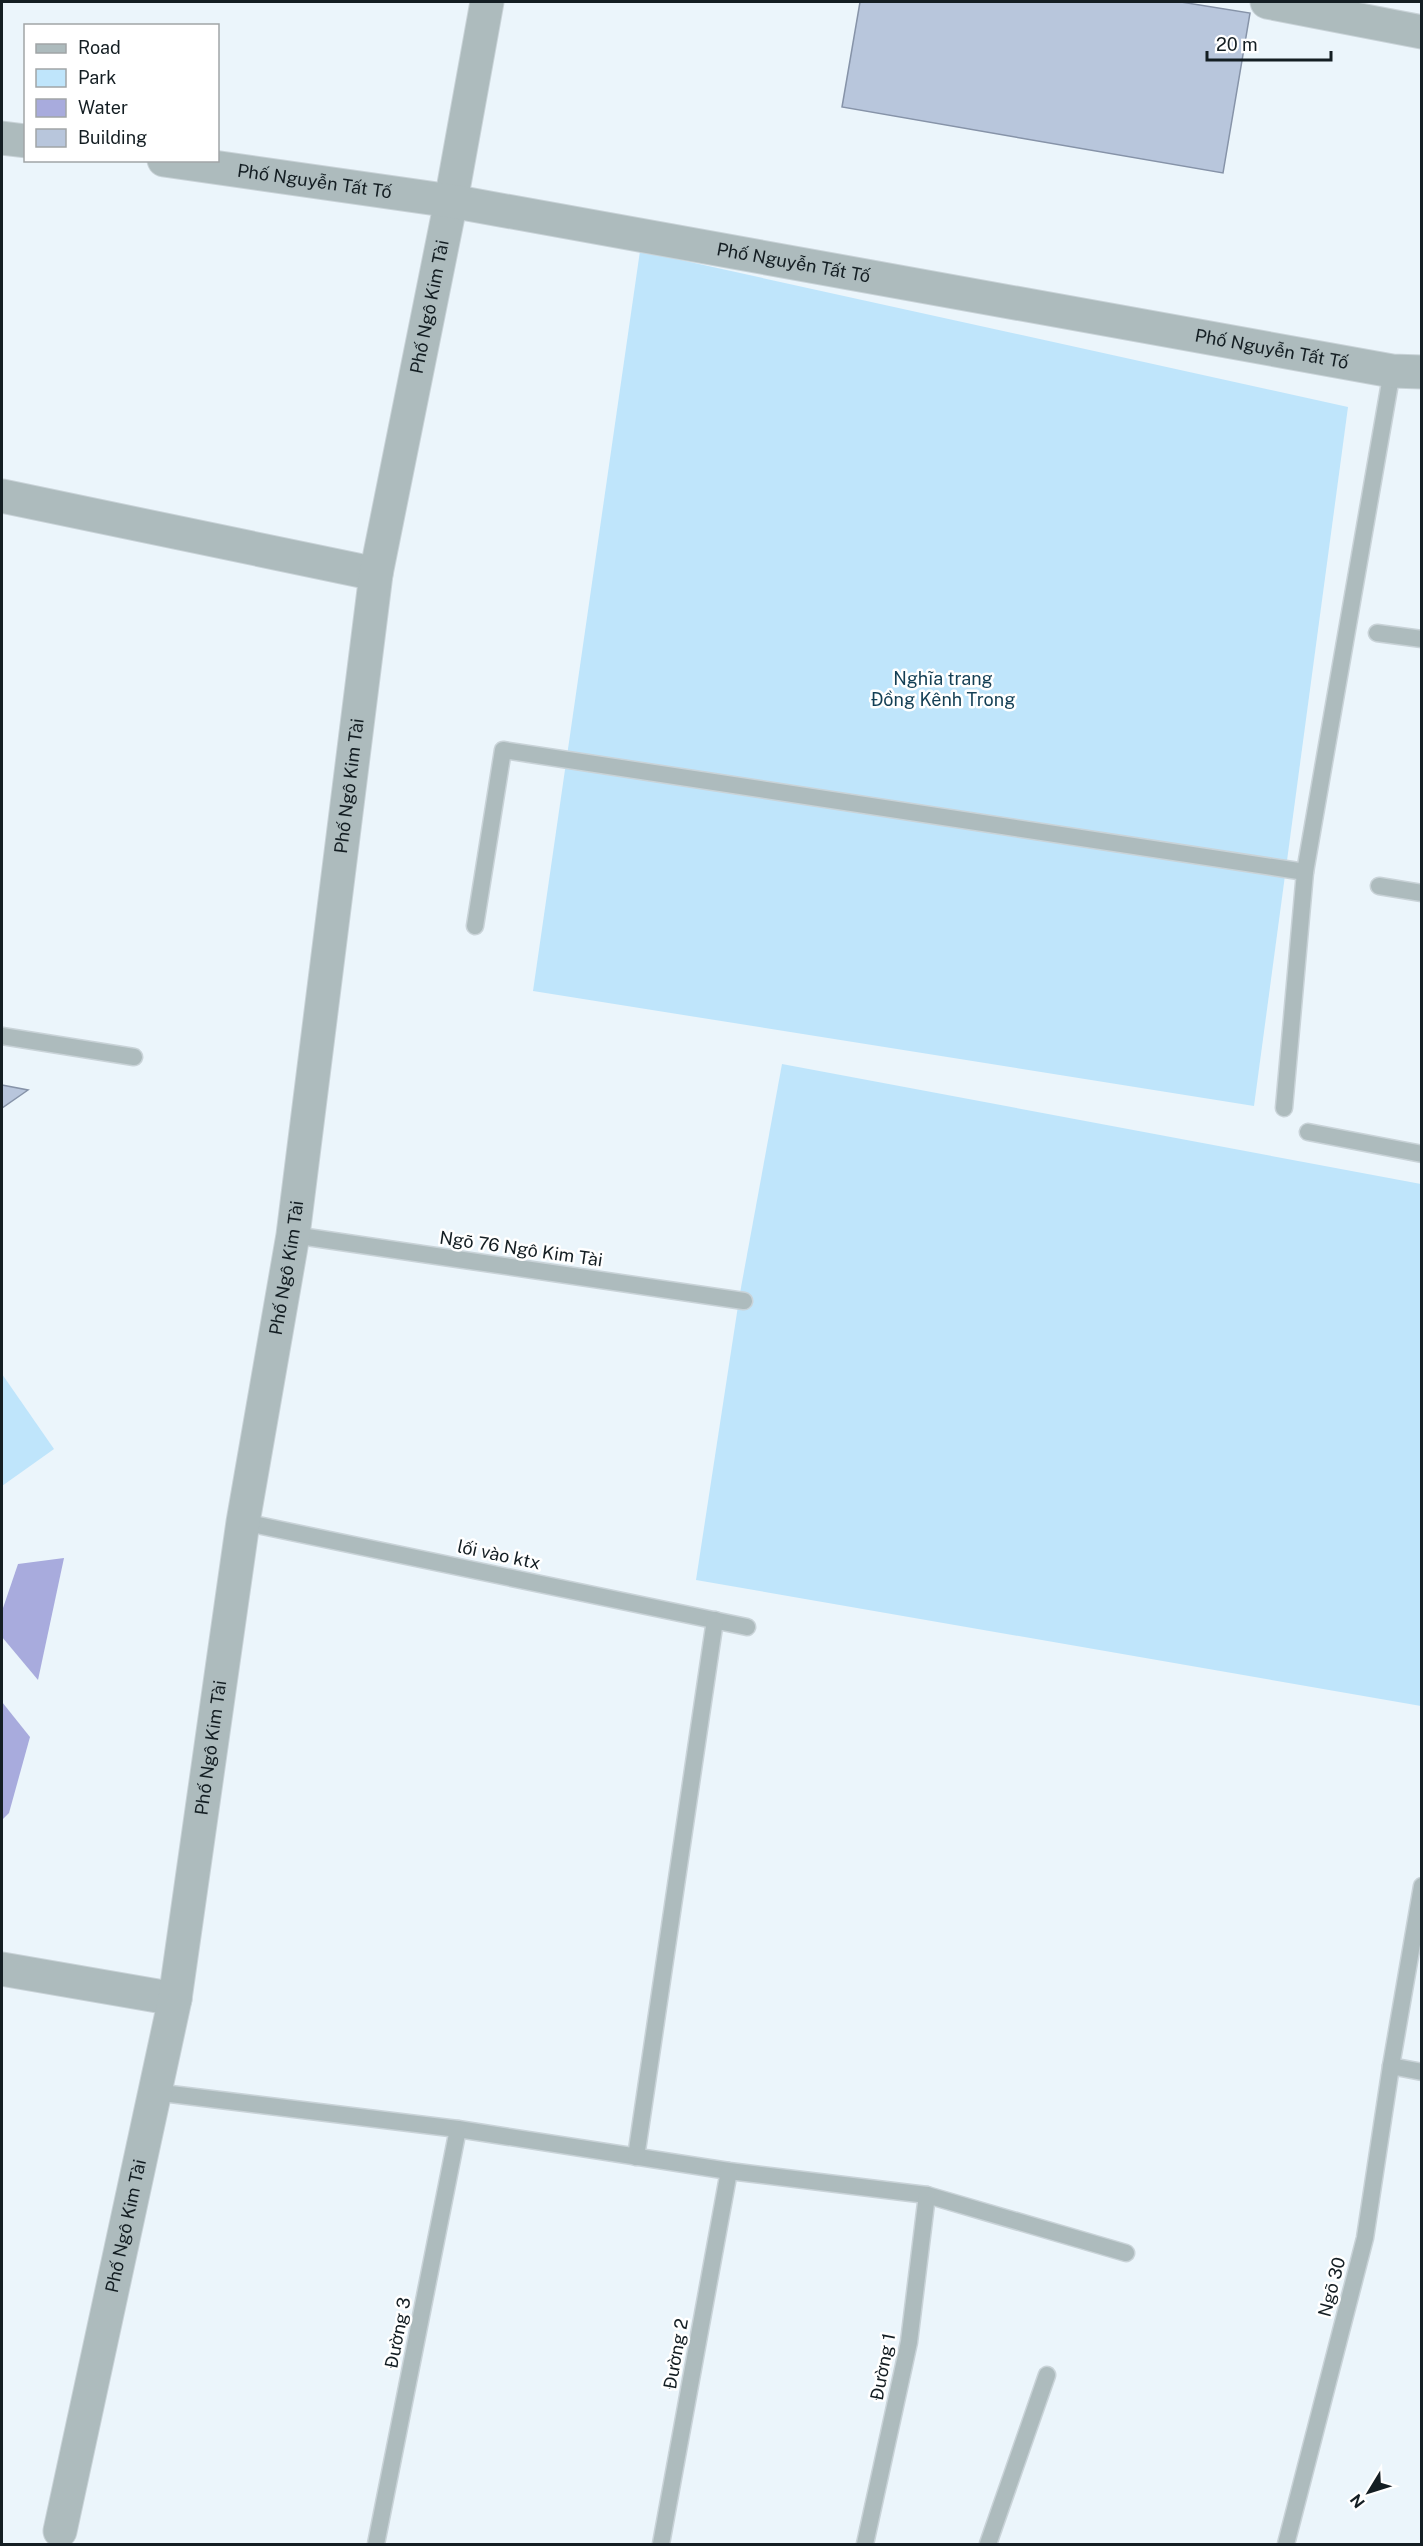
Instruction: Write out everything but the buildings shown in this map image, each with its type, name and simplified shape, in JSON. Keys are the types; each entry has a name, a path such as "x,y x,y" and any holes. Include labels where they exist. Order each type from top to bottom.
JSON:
{"street":[{"name":"Phố Ngô Kim Tài","path":"60,2531 175,1999 243,1522 293,1235 376,574 451,201 487,2"},
{"path":"1267,2 1422,32"},
{"path":"2,138 24,141"},
{"name":"Phố Nguyễn Tất Tố","path":"178,162 451,201 1407,371"},
{"path":"2,496 376,574"},
{"path":"2,1969 175,1999"}],"lane":[{"path":"1284,1108 1305,872 1407,371"},
{"path":"1377,633 1422,639"},
{"path":"475,926 503,750 1305,872"},
{"path":"1379,886 1422,893"},
{"path":"2,1036 134,1057"},
{"path":"1308,1132 1422,1154"},
{"name":"Ngõ 76 Ngô Kim Tài","path":"293,1235 744,1301"},
{"name":"lối vào ktx","path":"243,1522 747,1627"},
{"path":"636,2157 715,1620"},
{"name":"Ngõ 30","path":"1286,2544 1365,2238 1391,2066 1422,1887"},
{"path":"1391,2066 1422,2072"},
{"path":"154,2092 458,2129 729,2171 927,2195 1126,2253"},
{"name":"Đường 3","path":"376,2544 458,2129"},
{"name":"Đường 2","path":"661,2544 729,2171"},
{"name":"Đường 1","path":"865,2544 909,2342 927,2195"},
{"path":"988,2544 1047,2375"}],"green space":[{"name":"Nghĩa trang Đồng Kênh Trong","path":"640,251 1348,407 1254,1106 533,991"},
{"path":"782,1064 1421,1184 1421,1706 696,1580 740,1293"},
{"path":"2,1374 54,1449 2,1486"}],"water":[{"path":"64,1558 38,1680 2,1637 2,1611 18,1564"},
{"path":"2,1702 30,1737 9,1813 2,1820"}]}
